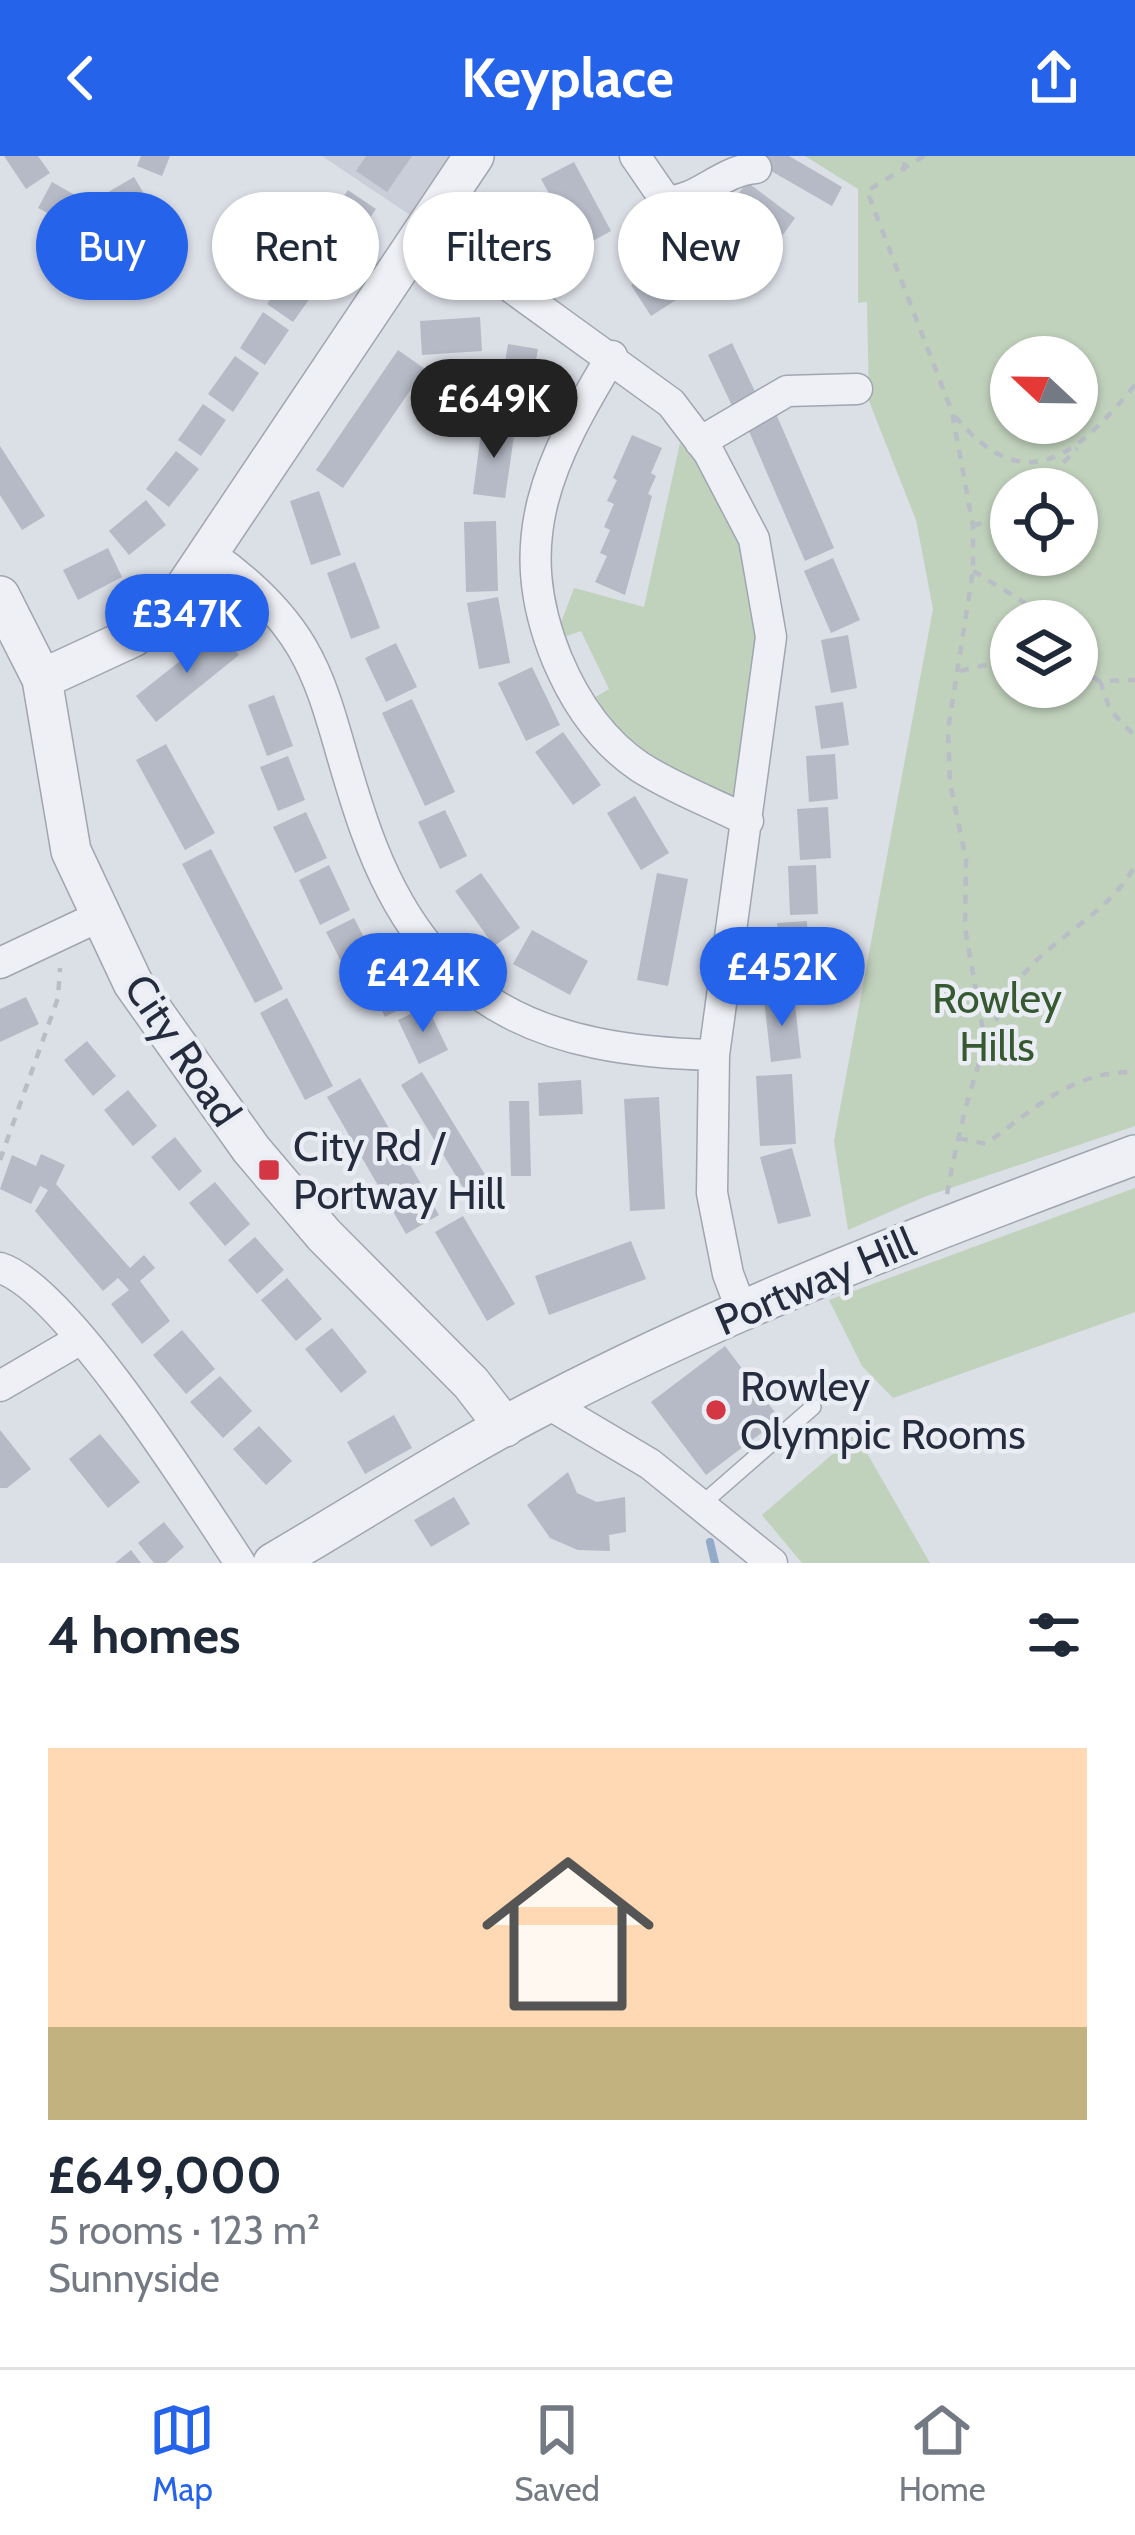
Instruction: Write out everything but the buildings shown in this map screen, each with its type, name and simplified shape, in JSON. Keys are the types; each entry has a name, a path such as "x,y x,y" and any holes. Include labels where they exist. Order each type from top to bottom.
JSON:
{"street":[{"path":"448,192 474,156"},
{"path":"635,156 666,201 681,202 718,177 756,168"},
{"path":"42,679 133,638 180,596 403,259"},
{"path":"532,300 671,403 700,442 754,539 772,637 748,821 724,952 714,1054 712,1192 728,1274 742,1311"},
{"path":"612,356 572,424 542,495 532,549 542,622 584,713 604,737 640,766 748,821"},
{"path":"700,442 787,391 857,389"},
{"path":"210,554 250,582 299,639 320,674 368,836 407,913 453,971 509,1016 554,1035 647,1053 714,1054"},
{"name":"City Road","path":"0,596 42,679 71,851 98,917 143,998 251,1149 324,1234 471,1383 505,1427"},
{"path":"0,963 98,917"},
{"name":"Portway Hill","path":"273,1563 547,1403 910,1238 1135,1156"},
{"path":"0,1268 43,1296 79,1340 168,1454 240,1563"},
{"path":"0,1386 79,1340"},
{"path":"547,1403 650,1464 772,1563"}],"lane":[{"path":"703,1503 813,1407"}],"path":[{"path":"903,172 906,156"},
{"path":"924,156 867,191 952,412 973,526 973,571 959,634 960,671 948,730 950,783 966,860 965,928 986,1047"},
{"path":"1098,424 1135,385"},
{"path":"952,412 989,454 1004,460 1053,457 1075,444"},
{"path":"1058,468 1080,444"},
{"path":"973,526 990,520"},
{"path":"973,571 1020,600"},
{"path":"960,671 990,664"},
{"path":"1135,680 1100,681 1110,710 1135,736"},
{"path":"947,1194 958,1138 986,1047 1026,970 1114,896 1135,866"},
{"path":"0,1160 58,998 60,962 49,941"},
{"path":"958,1138 986,1144 1069,1082 1101,1071 1135,1072"}],"shaded area":[{"path":"322,156 474,156 448,192 403,192 403,210"}],"green space":[{"name":"Rowley Hills","path":"805,156 1135,156 1135,1126 924,1197 848,1230 834,1141 933,609 916,520 869,401 867,302 858,303 858,189"},
{"path":"680,443 725,504 746,552 759,602 762,646 754,710 738,793 724,798 652,756 607,716 592,699 609,689 581,631 561,638 558,631 574,588 644,607"},
{"path":"1135,1188 1135,1312 893,1398 862,1366 829,1300"},
{"path":"856,1434 930,1563 802,1563 762,1515"}],"waterway":[{"path":"710,1542 715,1563"}],"place":[{"name":"City Rd / Portway Hill","path":"269,1170"},
{"name":"Rowley Olympic Rooms","path":"716,1410"}]}
